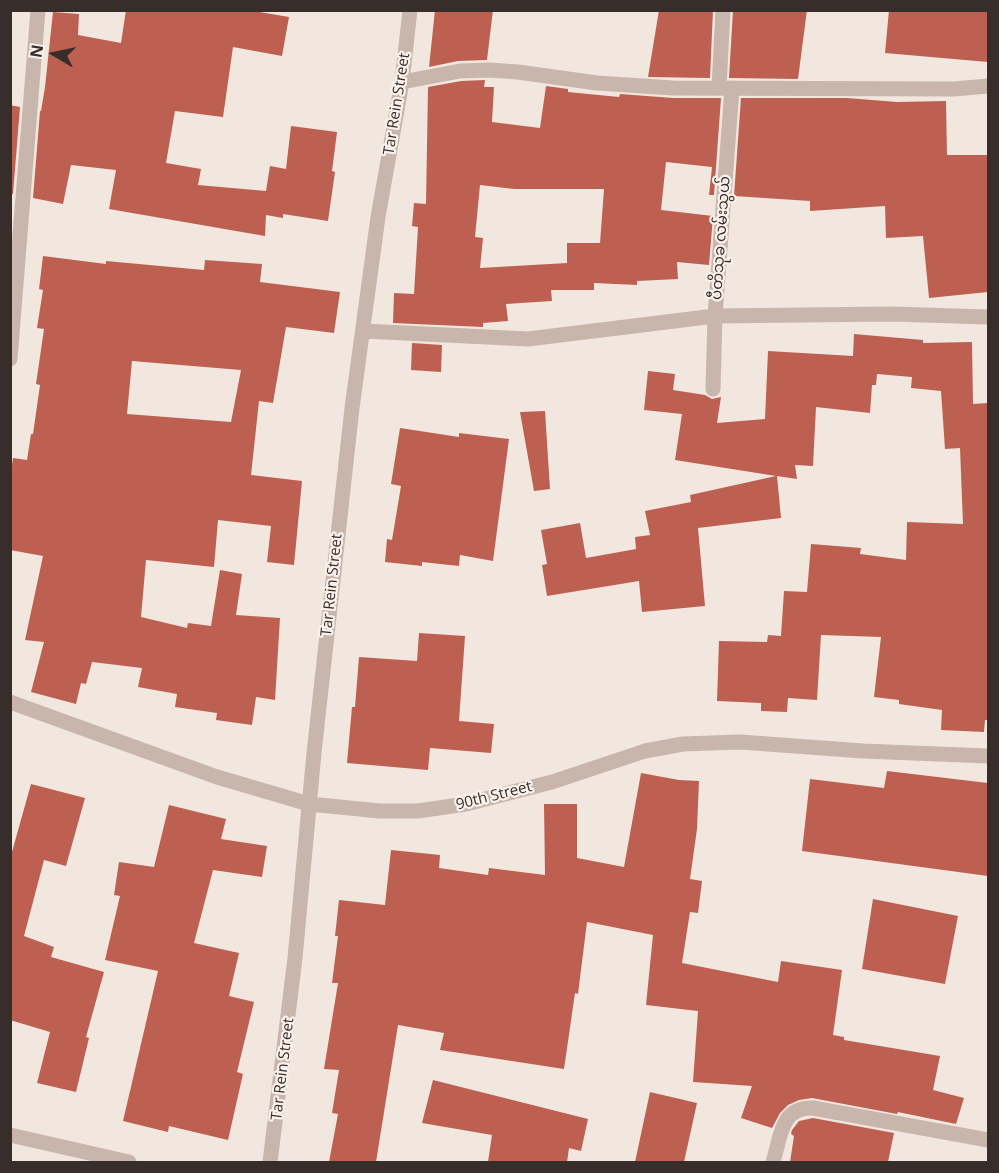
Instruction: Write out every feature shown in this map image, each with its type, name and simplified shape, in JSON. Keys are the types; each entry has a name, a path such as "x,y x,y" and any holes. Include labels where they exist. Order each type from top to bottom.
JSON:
{"street":[{"path":"10,359 18,159 38,10"},
{"name":"Tar Rein Street","path":"270,1162 295,958 309,804 352,408 378,217 402,82 410,10"},
{"name":"ပီတိသုခ လမ်းသွယ်","path":"713,389 726,88 723,10"},
{"path":"402,82 460,71 489,70 597,83 673,88 954,89 988,87"},
{"path":"363,331 528,339 715,316 891,314 988,317"},
{"name":"90th Street","path":"10,702 217,777 309,804 380,811 418,812 466,804 552,782 645,751 684,744 740,742 863,751 988,756"},
{"path":"773,1162 785,1121 800,1108 813,1108 988,1140"},
{"path":"10,1135 129,1162"}],"building":[{"path":"126,10 248,10 289,17 282,56 233,47 223,117 175,111 166,163 201,169 198,185 266,191 270,166 286,169 291,126 337,132 332,171 335,172 328,221 283,214 283,218 266,215 265,236 109,209 116,170 71,165 63,204 33,198 40,111 45,87 53,12 79,14 78,35 121,43"},
{"path":"435,10 493,10 487,60 458,61 429,67"},
{"path":"659,10 713,10 710,78 648,77"},
{"path":"733,10 807,10 798,79 729,78"},
{"path":"889,10 988,10 988,62 885,53"},
{"path":"485,80 484,87 494,87 492,122 540,128 546,86 568,89 568,92 619,97 620,94 673,98 721,98 714,195 709,195 712,167 666,162 661,210 713,216 709,265 677,262 678,279 637,281 637,285 594,283 594,290 551,290 552,301 506,304 508,321 483,323 483,327 393,323 394,293 414,294 418,227 412,226 414,203 426,204 428,87 461,81","holes":["480,185 514,189 604,189 600,243 567,243 567,263 480,268 483,238 475,237"]},
{"path":"741,98 946,101 947,155 988,155 988,292 929,298 923,236 886,238 885,206 810,211 810,201 734,196"},
{"path":"10,105 20,107 13,194 10,194"},
{"path":"43,256 106,264 106,261 204,270 205,260 262,264 260,282 340,292 334,333 286,327 273,403 259,401 251,475 302,481 294,565 267,562 271,526 218,520 214,567 146,560 141,617 187,628 188,623 211,626 220,570 242,574 236,615 280,618 275,700 256,697 252,725 216,720 217,713 175,707 177,694 138,687 142,668 92,662 86,684 81,683 76,704 31,692 44,642 25,640 43,556 10,550 10,480 13,458 27,460 31,434 33,434 40,385 36,384 44,329 37,328 43,290 39,289","holes":["132,361 241,370 231,422 127,414"]},
{"path":"854,334 923,340 923,343 972,342 973,404 988,403 988,720 985,720 984,732 941,730 942,710 899,704 899,700 874,697 881,637 821,635 817,700 788,698 787,712 761,711 761,703 717,701 719,641 767,642 768,635 781,636 784,591 807,592 811,544 861,548 860,554 906,560 907,522 963,524 960,448 945,449 941,391 911,388 912,377 877,374 876,385 872,385 870,413 816,407 813,466 795,465 797,479 777,476 781,518 698,528 705,606 642,612 639,581 547,596 542,565 547,564 541,530 580,523 586,558 636,549 635,537 650,535 645,511 691,502 690,495 776,476 675,460 682,414 644,410 648,371 675,374 673,390 705,395 712,399 721,397 717,423 765,419 768,351 853,356"},
{"path":"412,343 442,345 441,372 411,370"},
{"path":"545,411 550,489 534,491 520,412"},
{"path":"400,428 459,437 459,433 509,439 493,561 460,555 459,566 422,562 422,566 385,562 387,539 392,540 401,486 391,484"},
{"path":"419,633 465,636 459,721 494,724 491,753 430,748 428,770 347,763 359,657 417,661"},
{"path":"887,771 988,783 988,876 802,851 810,779 884,788"},
{"path":"641,773 699,781 697,829 690,879 702,881 698,913 690,912 682,963 778,982 781,961 842,970 833,1035 844,1037 844,1040 940,1056 933,1090 964,1098 956,1124 812,1098 788,1105 780,1113 772,1128 741,1118 752,1086 693,1082 698,1011 646,1005 653,935 587,922 578,994 575,993 564,1069 440,1050 444,1033 398,1025 376,1162 329,1162 338,1114 332,1113 339,1070 324,1069 338,983 332,983 338,936 335,936 339,900 385,905 391,850 440,855 439,868 488,875 489,868 545,875 544,804 577,804 577,858 624,867"},
{"path":"31,784 85,798 66,866 44,860 24,936 54,947 51,957 104,972 86,1037 89,1038 76,1092 37,1083 50,1032 10,1020 10,859"},
{"path":"169,805 226,819 221,839 267,846 262,877 213,870 194,943 239,953 229,996 254,1002 237,1072 243,1074 228,1140 169,1126 168,1132 123,1121 158,971 105,960 120,896 114,895 119,862 154,867"},
{"path":"873,899 958,916 945,984 862,969"},
{"path":"433,1080 588,1119 581,1151 569,1148 567,1162 488,1162 492,1135 422,1123"},
{"path":"650,1092 697,1103 684,1162 635,1162"},
{"path":"813,1118 894,1133 888,1162 790,1162 794,1136 791,1134 792,1130 799,1121"}]}
